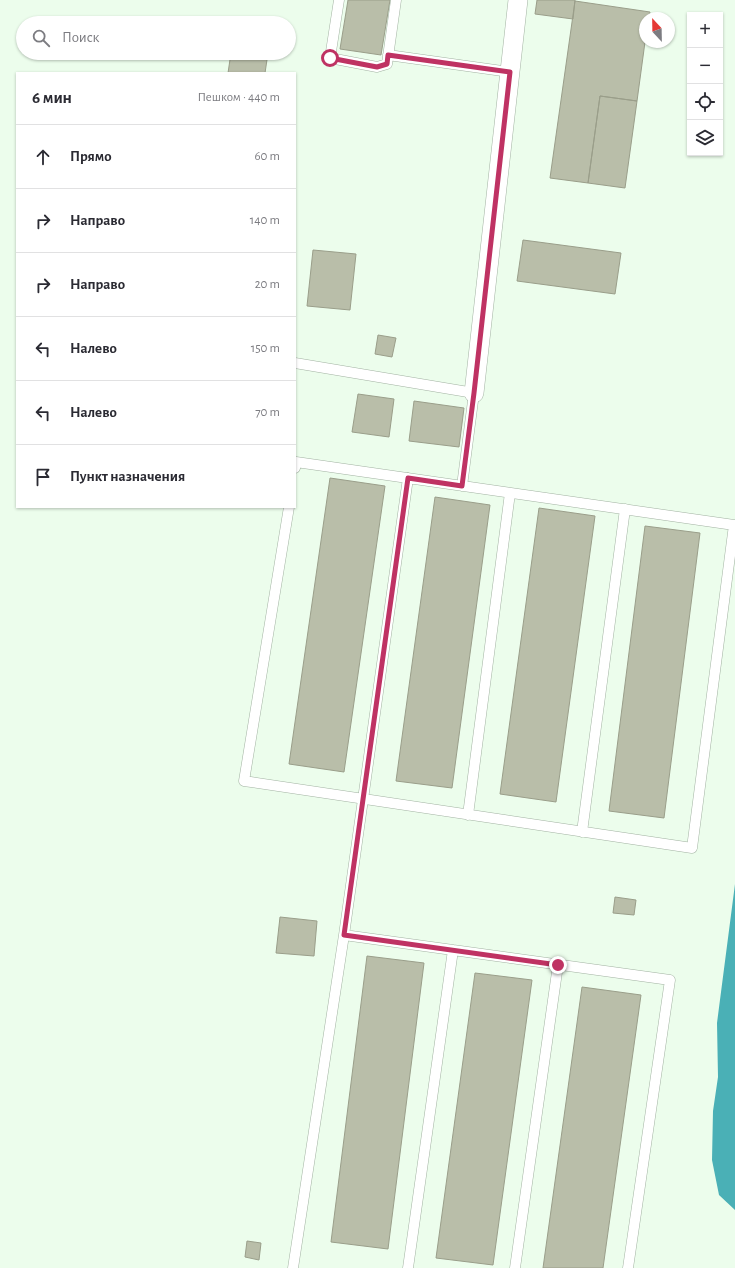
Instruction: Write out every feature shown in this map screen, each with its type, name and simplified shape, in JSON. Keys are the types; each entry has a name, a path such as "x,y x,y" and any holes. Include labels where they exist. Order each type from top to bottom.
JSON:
{"street":[{"path":"474,393 518,0"}],"lane":[{"path":"339,0 330,58 377,67 387,64 396,0"},
{"path":"388,55 510,72"},
{"path":"296,363 474,393 462,486"},
{"path":"289,508 244,781 692,848 734,525 296,462"},
{"path":"293,1268 344,935 408,478"},
{"path":"468,815 510,493"},
{"path":"582,832 624,509"},
{"path":"344,935 670,980 628,1268"},
{"path":"408,1268 453,950"},
{"path":"515,1268 558,965"}],"water":[{"path":"735,884 735,1210 719,1195 712,1160 713,1111 718,1077 717,1023"}],"building":[{"path":"348,0 390,0 381,55 340,49"},
{"path":"537,0 575,0 573,19 535,14"},
{"path":"575,1 650,12 639,12 639,48 644,48 637,101 600,96 588,183 550,178"},
{"path":"230,60 267,60 265,72 228,72"},
{"path":"600,96 637,101 625,188 588,183"},
{"path":"523,240 621,253 615,294 517,281"},
{"path":"313,250 356,254 350,310 307,306"},
{"path":"378,335 396,338 392,357 375,354"},
{"path":"358,394 394,399 389,437 352,432"},
{"path":"414,401 464,408 459,447 409,441"},
{"path":"330,478 385,486 344,772 289,764"},
{"path":"435,497 490,505 452,788 396,781"},
{"path":"539,508 595,516 556,802 500,794"},
{"path":"645,526 700,533 664,818 609,811"},
{"path":"615,897 636,900 634,915 613,913"},
{"path":"280,917 317,921 314,956 276,953"},
{"path":"367,956 424,963 388,1249 331,1242"},
{"path":"475,973 532,980 493,1265 436,1258"},
{"path":"582,987 641,995 603,1268 543,1268"},
{"path":"247,1241 261,1243 259,1260 245,1257"}],"route":[{"path":"330,58 377,67 387,64 388,55 510,72 474,393 462,486 408,478 344,935 558,965"}]}
